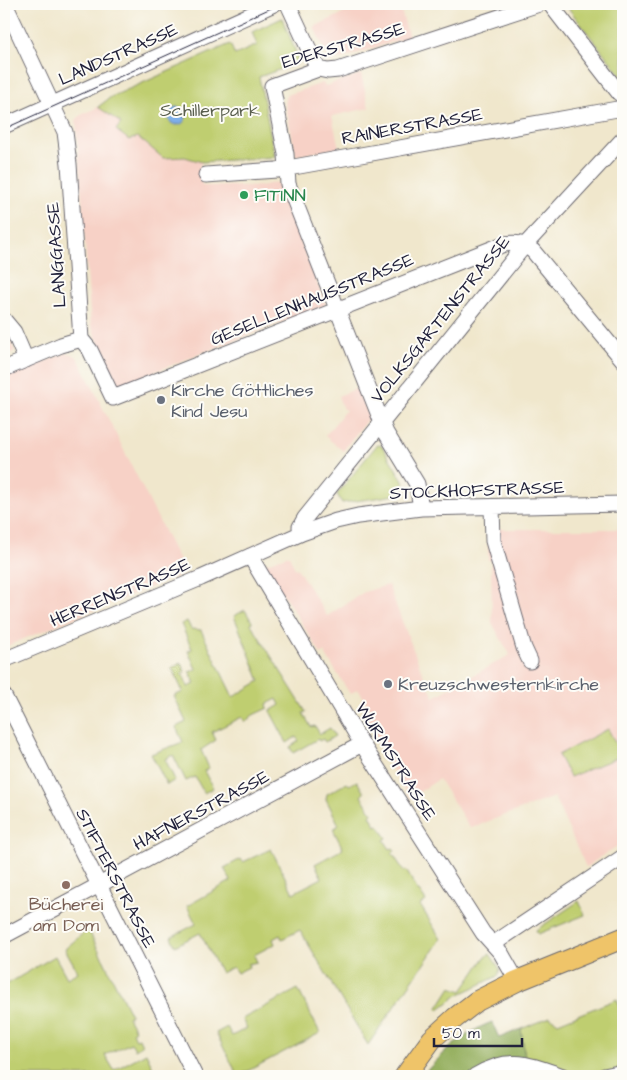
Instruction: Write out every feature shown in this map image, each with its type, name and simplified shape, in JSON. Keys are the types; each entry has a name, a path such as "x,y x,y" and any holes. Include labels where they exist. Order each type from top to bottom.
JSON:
{"main road":[{"path":"405,1076 432,1039 455,1018 478,1001 623,938"}],"street":[{"name":"LANGGASSE","path":"5,4 65,132 81,339 90,350 114,398"},
{"name":"LANDSTRASSE","path":"4,126 274,4"},
{"path":"288,4 318,69"},
{"name":"EDERSTRASSE","path":"287,169 286,154 272,86 318,69 338,70 539,4"},
{"path":"550,4 623,96"},
{"name":"RAINERSTRASSE","path":"206,175 287,169 623,108"},
{"name":"VOLKSGARTENSTRASSE","path":"302,533 300,527 305,518 521,243 623,139"},
{"path":"287,169 288,184 386,433 417,484 421,508"},
{"path":"521,243 533,251 623,360"},
{"name":"GESELLENHAUSSTRASSE","path":"114,398 504,244 521,243"},
{"path":"4,320 14,332 26,360"},
{"path":"4,369 61,345 81,339"},
{"name":"STOCKHOFSTRASSE","path":"250,556 302,533 336,521 358,516 421,508 623,504"},
{"path":"492,507 493,541 524,648 530,661"},
{"name":"HERRENSTRASSE","path":"4,660 250,556"},
{"name":"WURMSTRASSE","path":"250,556 362,744 482,933 506,960 518,982"},
{"name":"STIFTERSTRASSE","path":"4,696 195,1076"},
{"name":"HAFNERSTRASSE","path":"4,936 362,744"},
{"path":"493,944 623,857"},
{"path":"475,1076 486,1070 512,1063 522,1064 563,1076"},
{"path":"604,1076 623,1072"}],"shaded area":[{"path":"363,4 373,4 377,11 399,4 409,37 330,62 314,27"},
{"path":"361,74 369,108 332,116 339,148 296,156 285,103 287,95 323,83 325,86"},
{"path":"98,107 121,123 116,130 138,137 163,158 185,157 202,162 200,165 202,186 262,186 277,182 326,305 118,386 91,326 76,120 81,115"},
{"path":"4,330 15,351 4,356"},
{"path":"66,353 77,357 80,362 185,573 4,647 4,377"},
{"path":"358,388 369,417 343,451 325,436 346,411 343,409 338,396"},
{"path":"489,529 623,529 623,842 586,867 554,797 470,828 439,779 410,798 382,753 385,750 364,715 371,710 358,689 350,694 324,652 321,654 264,564 289,555 295,569 297,568 327,616 364,592 388,585 426,682 434,697 510,655 492,623 491,560 488,560"}],"green space":[{"path":"565,4 623,4 623,78"},
{"name":"Schillerpark","path":"282,18 298,57 295,64 259,77 275,157 202,162 185,157 163,158 138,137 129,140 116,130 121,123 98,107 111,97 230,44 235,55 257,45 252,32"},
{"path":"376,446 382,446 402,479 404,484 402,490 396,495 342,503 337,494"},
{"path":"245,610 252,622 251,624 306,712 303,713 311,727 315,726 320,734 330,728 335,736 325,742 323,739 319,741 318,739 293,753 290,747 299,741 296,737 287,743 270,711 280,705 277,699 267,704 268,708 253,715 245,722 242,717 212,732 216,740 201,750 209,768 204,771 213,788 204,793 195,777 186,781 173,755 165,759 175,780 167,785 151,754 183,742 176,727 186,722 174,696 183,692 172,668 181,663 185,672 182,673 188,687 195,684 190,672 196,669 188,651 192,649 181,624 187,621 191,629 201,630 233,697 260,681 234,616"},
{"path":"608,729 620,752 623,751 623,755 570,777 558,755"},
{"path":"357,781 364,793 361,796 372,813 370,815 376,826 378,825 387,838 384,840 390,849 393,848 395,851 392,853 404,871 406,870 426,901 420,905 441,939 368,1045 300,930 282,939 280,935 273,939 275,944 254,955 257,962 248,964 249,967 237,973 233,967 221,973 200,933 175,946 171,937 196,924 187,906 231,881 224,868 241,859 243,862 271,849 293,893 322,878 315,864 343,849 333,829 339,825 326,799 327,794 347,783 349,785"},
{"path":"579,901 585,915 538,934 536,930"},
{"path":"88,929 131,1015 128,1017 135,1030 132,1032 136,1039 139,1038 142,1045 135,1049 131,1043 105,1055 114,1070 146,1053 157,1076 4,1076 4,986 55,956 67,978 78,972 65,949"},
{"path":"490,954 500,969 498,976 458,995 438,1010 451,987 462,991 485,957"},
{"path":"298,989 320,1033 238,1076 216,1033 227,1027 232,1036 247,1028 242,1019"},
{"path":"617,999 620,1007 623,1006 623,1076 498,1076 525,1059 521,1029 550,1017 558,1023"},
{"path":"492,1022 499,1038 521,1029 525,1059 498,1076 422,1076 462,1038"}],"water":[{"path":"173,107 181,107 186,112 184,123 173,125 168,120 168,112"}],"tram line":[{"path":"4,129 280,4"}],"place":[{"name":"FITINN","path":"244,195"},
{"name":"Kirche Göttliches Kind Jesu","path":"161,400"},
{"name":"Kreuzschwesternkirche","path":"388,684"},
{"name":"Bücherei am Dom","path":"66,885"}]}
